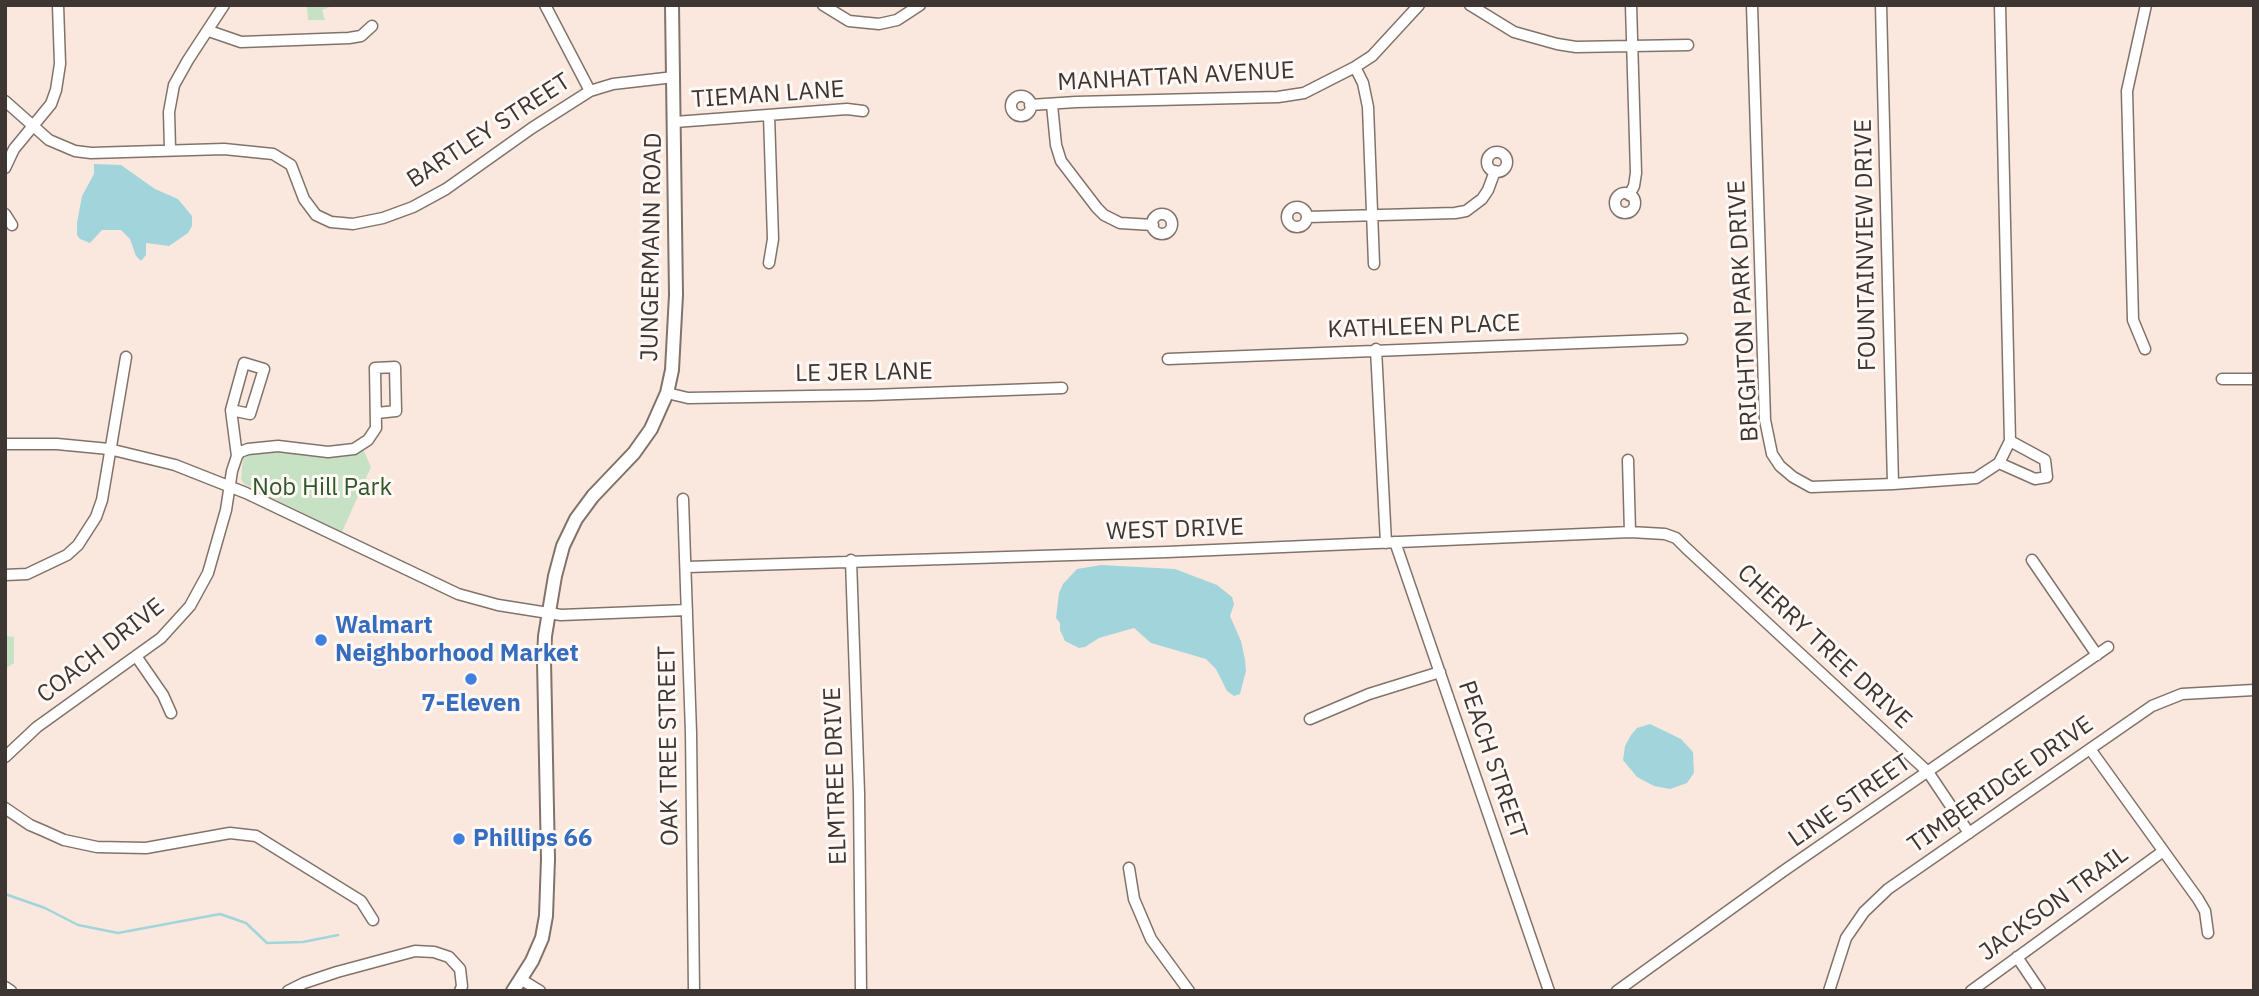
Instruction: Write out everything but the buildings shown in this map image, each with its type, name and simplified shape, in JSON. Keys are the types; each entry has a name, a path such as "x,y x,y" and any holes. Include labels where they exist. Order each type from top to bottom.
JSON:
{"main road":[{"name":"JUNGERMANN ROAD","path":"513,991 522,980 542,938 548,897 544,660 548,614 562,550 576,519 593,496 634,453 652,429 667,393 675,339 672,5"}],"street":[{"path":"5,168 14,149 51,104 59,81 58,5"},
{"path":"170,149 169,113 174,85 224,5"},
{"path":"545,5 590,90"},
{"path":"823,5 849,21 879,23 897,20 919,5"},
{"name":"MANHATTAN AVENUE","path":"1030,105 1294,95 1315,89 1355,67 1381,48 1419,5"},
{"path":"1470,5 1502,27 1542,41 1576,47 1688,45"},
{"path":"1629,195 1636,173 1631,5"},
{"name":"BRIGHTON PARK DRIVE","path":"1752,5 1765,420 1772,453 1780,466 1811,487 1976,478 1999,463"},
{"name":"FOUNTAINVIEW DRIVE","path":"1881,5 1893,484"},
{"path":"2000,5 2010,441 1999,463 2035,480 2047,477 2045,460 2010,441"},
{"path":"2145,349 2133,320 2127,91 2146,5"},
{"path":"209,31 241,42 349,38 360,36 372,26"},
{"path":"1355,67 1363,83 1368,107 1374,264"},
{"name":"BARTLEY STREET","path":"5,101 33,127 61,146 91,153 170,149 245,150 274,154 291,164 304,199 316,215 331,222 354,224 390,215 446,189 590,90 613,84 674,77"},
{"path":"1052,104 1060,160 1097,208 1120,223 1153,225"},
{"name":"TIEMAN LANE","path":"675,122 847,109 863,111"},
{"path":"769,115 773,239 769,263"},
{"path":"1307,217 1465,211 1488,191 1495,171"},
{"path":"5,214 12,226"},
{"name":"KATHLEEN PLACE","path":"1168,359 1682,339"},
{"name":"PEACH STREET","path":"1376,349 1390,542 1440,671 1549,991"},
{"path":"5,575 27,574 67,555 78,545 96,517 102,500 126,357"},
{"path":"231,410 250,414 264,369 244,363 231,410 237,456"},
{"path":"237,456 248,449 278,446 328,452 354,449 368,440 376,428 375,368 395,367 396,411 377,413"},
{"path":"2222,379 2254,379"},
{"name":"LE JER LANE","path":"667,393 688,398 1062,388"},
{"path":"5,444 57,444 109,449 175,465 230,486 376,552 458,594 498,605 548,614 687,610"},
{"name":"COACH DRIVE","path":"5,757 37,727 171,629 200,590 216,552 237,456"},
{"path":"1628,460 1630,532"},
{"name":"OAK TREE STREET","path":"683,499 687,567 694,991"},
{"name":"WEST DRIVE","path":"687,567 1167,552 1630,532 1665,534"},
{"name":"CHERRY TREE DRIVE","path":"1665,534 1676,538 1928,772 1969,834"},
{"name":"ELMTREE DRIVE","path":"851,560 859,793 861,991"},
{"path":"2032,560 2097,655"},
{"name":"LINE STREET","path":"1617,991 2108,647"},
{"path":"136,656 163,695 171,713"},
{"path":"1310,719 1369,694 1440,671"},
{"name":"TIMBERIDGE DRIVE","path":"1829,991 1846,938 1864,912 1888,889 2119,727 2166,699 2182,694 2211,691 2254,690"},
{"path":"2090,749 2205,911 2208,933"},
{"path":"5,808 30,825 64,840 97,847 146,848 229,832 256,836 361,901 373,920"},
{"name":"JACKSON TRAIL","path":"1970,991 2162,852"},
{"path":"1129,868 1134,899 1151,939 1189,991"},
{"path":"288,991 337,972 415,951 434,952 449,957 460,969 460,991"},
{"path":"2017,957 2040,991"},
{"path":"522,980 540,991"},
{"path":"5,987 11,991"}],"green space":[{"path":"300,5 335,5 322,10 325,20 308,20 307,7"},
{"name":"Nob Hill Park","path":"363,449 371,467 342,532 244,484 241,479 243,459 252,453 265,450 333,457 350,455"},
{"path":"5,636 14,637 14,663 5,669"}],"water":[{"path":"94,164 121,165 155,189 178,199 192,216 192,226 188,233 169,246 146,243 146,255 141,261 136,256 130,239 121,230 102,230 90,243 80,239 77,235 77,223 82,196 94,174"},
{"path":"1101,565 1175,569 1217,585 1232,597 1234,604 1230,616 1241,641 1246,671 1240,694 1234,696 1227,691 1216,669 1206,659 1151,643 1134,628 1099,638 1085,647 1079,648 1065,641 1056,618 1059,593 1063,584 1077,569"},
{"path":"1650,724 1681,739 1693,752 1694,773 1687,783 1670,789 1654,786 1637,777 1623,760 1625,746 1631,735 1637,728"}],"waterway":[{"path":"5,894 45,908 78,925 118,933 220,914 246,923 267,943 303,942 338,935"}],"place":[{"name":"Walmart Neighborhood Market","path":"321,640"},
{"name":"7-Eleven","path":"471,679"},
{"name":"Phillips 66","path":"459,839"}]}
